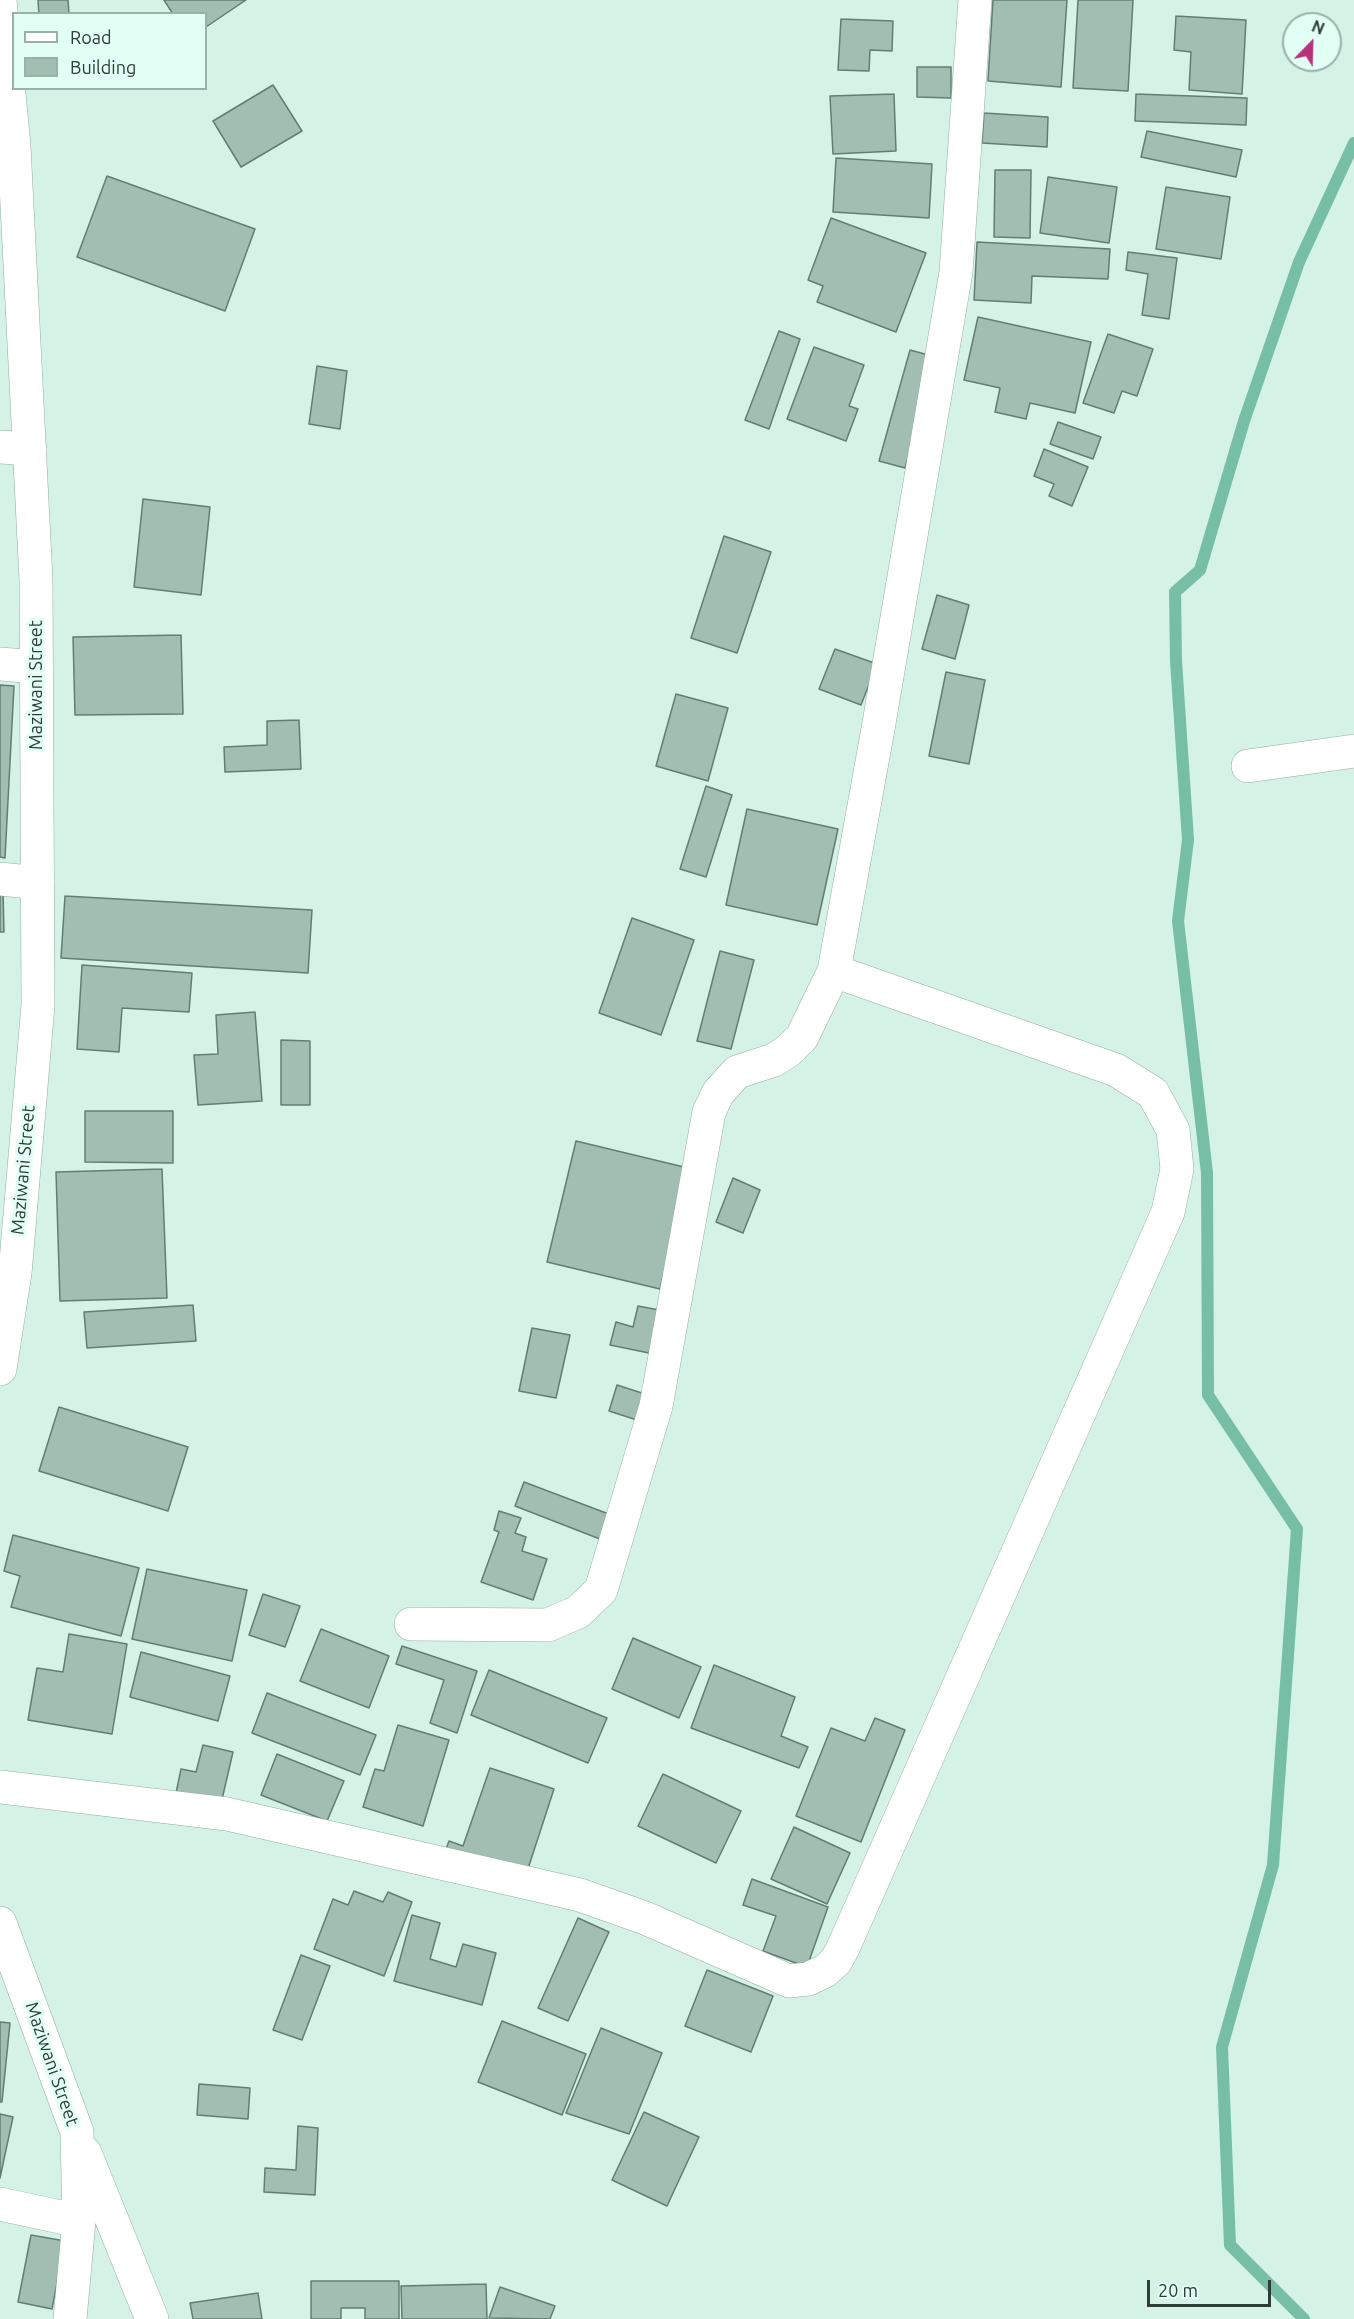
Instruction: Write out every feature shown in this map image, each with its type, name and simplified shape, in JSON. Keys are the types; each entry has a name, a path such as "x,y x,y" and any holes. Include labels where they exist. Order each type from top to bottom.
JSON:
{"street":[{"name":"Maziwani Street","path":"0,0 14,146 10,263 15,448 37,667 38,883 38,1005 13,1126 15,1273 2,1348"},
{"path":"411,1624 548,1624 578,1612 601,1590 656,1406 709,1112 718,1093 737,1072 774,1060 788,1051 802,1037 834,970 956,272 975,0"},
{"path":"0,664 37,667"},
{"path":"1248,766 1354,751"},
{"path":"0,879 38,883"},
{"path":"0,1787 227,1814 580,1895 645,1918 789,1981 808,1979 825,1971 836,1961 1168,1212 1177,1168 1173,1130 1153,1094 1116,1070 834,970"},
{"name":"Maziwani Street","path":"0,1923 14,1989 76,2132 79,2221 70,2319"},
{"path":"76,2132 152,2319"},
{"path":"0,2204 79,2221"}],"building":[{"path":"38,0 68,0 69,12 39,12"},
{"path":"164,0 246,0 207,26 207,12 172,12"},
{"path":"993,0 1067,0 1061,87 988,81"},
{"path":"1078,0 1133,0 1128,91 1073,88"},
{"path":"1176,16 1246,20 1242,94 1189,90 1191,52 1174,50"},
{"path":"841,19 893,21 892,51 870,50 869,71 838,70"},
{"path":"917,67 951,67 951,98 917,97"},
{"path":"273,85 302,131 241,167 213,121"},
{"path":"894,94 896,151 833,154 830,96"},
{"path":"1136,94 1247,98 1246,125 1135,121"},
{"path":"984,113 1048,117 1047,147 982,143"},
{"path":"1147,131 1242,150 1236,177 1141,157"},
{"path":"836,158 932,164 929,218 833,212"},
{"path":"995,170 1031,170 1030,238 994,237"},
{"path":"107,176 255,229 225,311 77,257"},
{"path":"1048,177 1117,187 1109,243 1040,233"},
{"path":"1166,187 1230,197 1221,259 1156,249"},
{"path":"831,218 926,253 896,332 817,302 823,286 808,280"},
{"path":"977,242 1110,249 1108,279 1032,276 1031,303 974,300"},
{"path":"1128,252 1177,258 1169,319 1142,315 1148,274 1126,270"},
{"path":"978,317 1091,342 1075,413 1030,403 1026,419 995,412 1000,388 964,380"},
{"path":"779,331 800,339 769,429 745,420"},
{"path":"1108,334 1153,349 1137,396 1122,391 1114,413 1083,403"},
{"path":"814,347 864,365 849,406 858,409 846,441 787,419"},
{"path":"910,350 936,357 905,468 879,461"},
{"path":"317,366 347,371 340,429 309,424"},
{"path":"1058,422 1101,437 1093,459 1050,444"},
{"path":"1044,449 1088,467 1072,506 1049,496 1054,484 1034,476"},
{"path":"143,499 210,507 201,595 134,587"},
{"path":"724,536 771,552 737,653 691,638"},
{"path":"937,595 969,605 955,659 922,649"},
{"path":"181,635 183,714 75,715 73,637"},
{"path":"835,649 877,664 861,705 819,689"},
{"path":"946,672 985,680 969,764 929,756"},
{"path":"0,685 14,686 5,858 0,857"},
{"path":"676,694 728,708 708,781 656,766"},
{"path":"299,720 301,769 225,772 224,747 267,745 267,721"},
{"path":"706,786 732,795 706,877 680,869"},
{"path":"747,809 838,829 817,925 726,905"},
{"path":"0,891 3,891 4,932 0,932"},
{"path":"65,896 312,910 308,973 61,958"},
{"path":"632,918 694,940 661,1035 599,1013"},
{"path":"720,951 754,960 731,1049 697,1041"},
{"path":"82,965 192,973 189,1012 122,1008 119,1052 77,1049"},
{"path":"255,1012 262,1101 198,1105 194,1055 218,1054 216,1015"},
{"path":"281,1040 310,1041 310,1105 281,1105"},
{"path":"85,1111 173,1111 173,1163 85,1162"},
{"path":"576,1141 688,1168 660,1289 547,1262"},
{"path":"162,1169 167,1298 60,1301 56,1172"},
{"path":"733,1178 760,1190 743,1233 716,1222"},
{"path":"193,1305 196,1341 87,1348 84,1312"},
{"path":"638,1306 659,1310 649,1353 610,1345 616,1322 633,1327"},
{"path":"532,1328 570,1335 556,1398 519,1391"},
{"path":"617,1385 645,1394 637,1420 609,1411"},
{"path":"59,1407 188,1447 168,1511 39,1471"},
{"path":"524,1482 614,1516 605,1541 515,1506"},
{"path":"499,1511 521,1518 515,1533 526,1537 522,1551 547,1559 533,1600 481,1582 499,1532 494,1530"},
{"path":"13,1535 139,1568 121,1636 11,1607 20,1576 4,1571"},
{"path":"147,1569 247,1590 232,1661 132,1639"},
{"path":"263,1594 300,1606 285,1647 249,1635"},
{"path":"321,1629 389,1656 369,1708 300,1681"},
{"path":"69,1634 127,1644 112,1734 28,1720 37,1668 63,1672"},
{"path":"633,1638 701,1667 679,1718 612,1689"},
{"path":"402,1646 477,1671 457,1733 430,1723 444,1680 396,1664"},
{"path":"141,1652 230,1676 218,1721 130,1697"},
{"path":"714,1665 795,1697 781,1736 808,1747 799,1768 691,1728"},
{"path":"489,1670 607,1718 588,1763 471,1715"},
{"path":"267,1693 376,1735 360,1775 252,1733"},
{"path":"875,1718 905,1730 861,1842 796,1816 831,1728 865,1741"},
{"path":"398,1725 449,1740 423,1826 363,1807 375,1769 384,1771"},
{"path":"203,1745 233,1752 220,1808 175,1798 181,1769 196,1772"},
{"path":"277,1754 344,1781 327,1821 261,1795"},
{"path":"490,1768 554,1789 524,1881 444,1854 449,1841 463,1846"},
{"path":"663,1774 741,1811 716,1863 638,1826"},
{"path":"794,1827 850,1853 827,1904 771,1879"},
{"path":"752,1879 828,1907 807,1967 763,1951 776,1916 743,1905"},
{"path":"354,1891 383,1902 388,1892 412,1902 384,1976 314,1949 333,1899 348,1905"},
{"path":"412,1915 440,1923 430,1959 456,1967 463,1944 496,1953 482,2005 394,1981"},
{"path":"578,1918 609,1932 568,2021 538,2008"},
{"path":"301,1955 330,1966 302,2040 273,2030"},
{"path":"707,1970 773,1996 751,2052 685,2026"},
{"path":"502,2021 586,2054 562,2115 478,2082"},
{"path":"0,2022 10,2023 2,2102 0,2102"},
{"path":"601,2028 662,2053 629,2134 566,2113"},
{"path":"199,2084 250,2088 248,2119 197,2115"},
{"path":"644,2112 699,2137 667,2206 612,2180"},
{"path":"0,2114 13,2117 0,2178"},
{"path":"298,2126 318,2128 315,2195 264,2192 265,2168 296,2170"},
{"path":"31,2235 65,2241 52,2309 18,2302"},
{"path":"311,2281 399,2281 399,2319 365,2319 365,2308 341,2308 341,2319 311,2319"},
{"path":"486,2284 487,2319 402,2319 401,2286"},
{"path":"500,2287 555,2306 550,2319 489,2318"},
{"path":"258,2293 262,2319 193,2319 190,2303"}],"waterway":[{"path":"1304,2319 1230,2245 1222,2047 1273,1865 1297,1529 1208,1395 1207,1173 1178,921 1188,840 1176,661 1175,592 1200,570 1244,421 1299,262 1354,143"}]}
